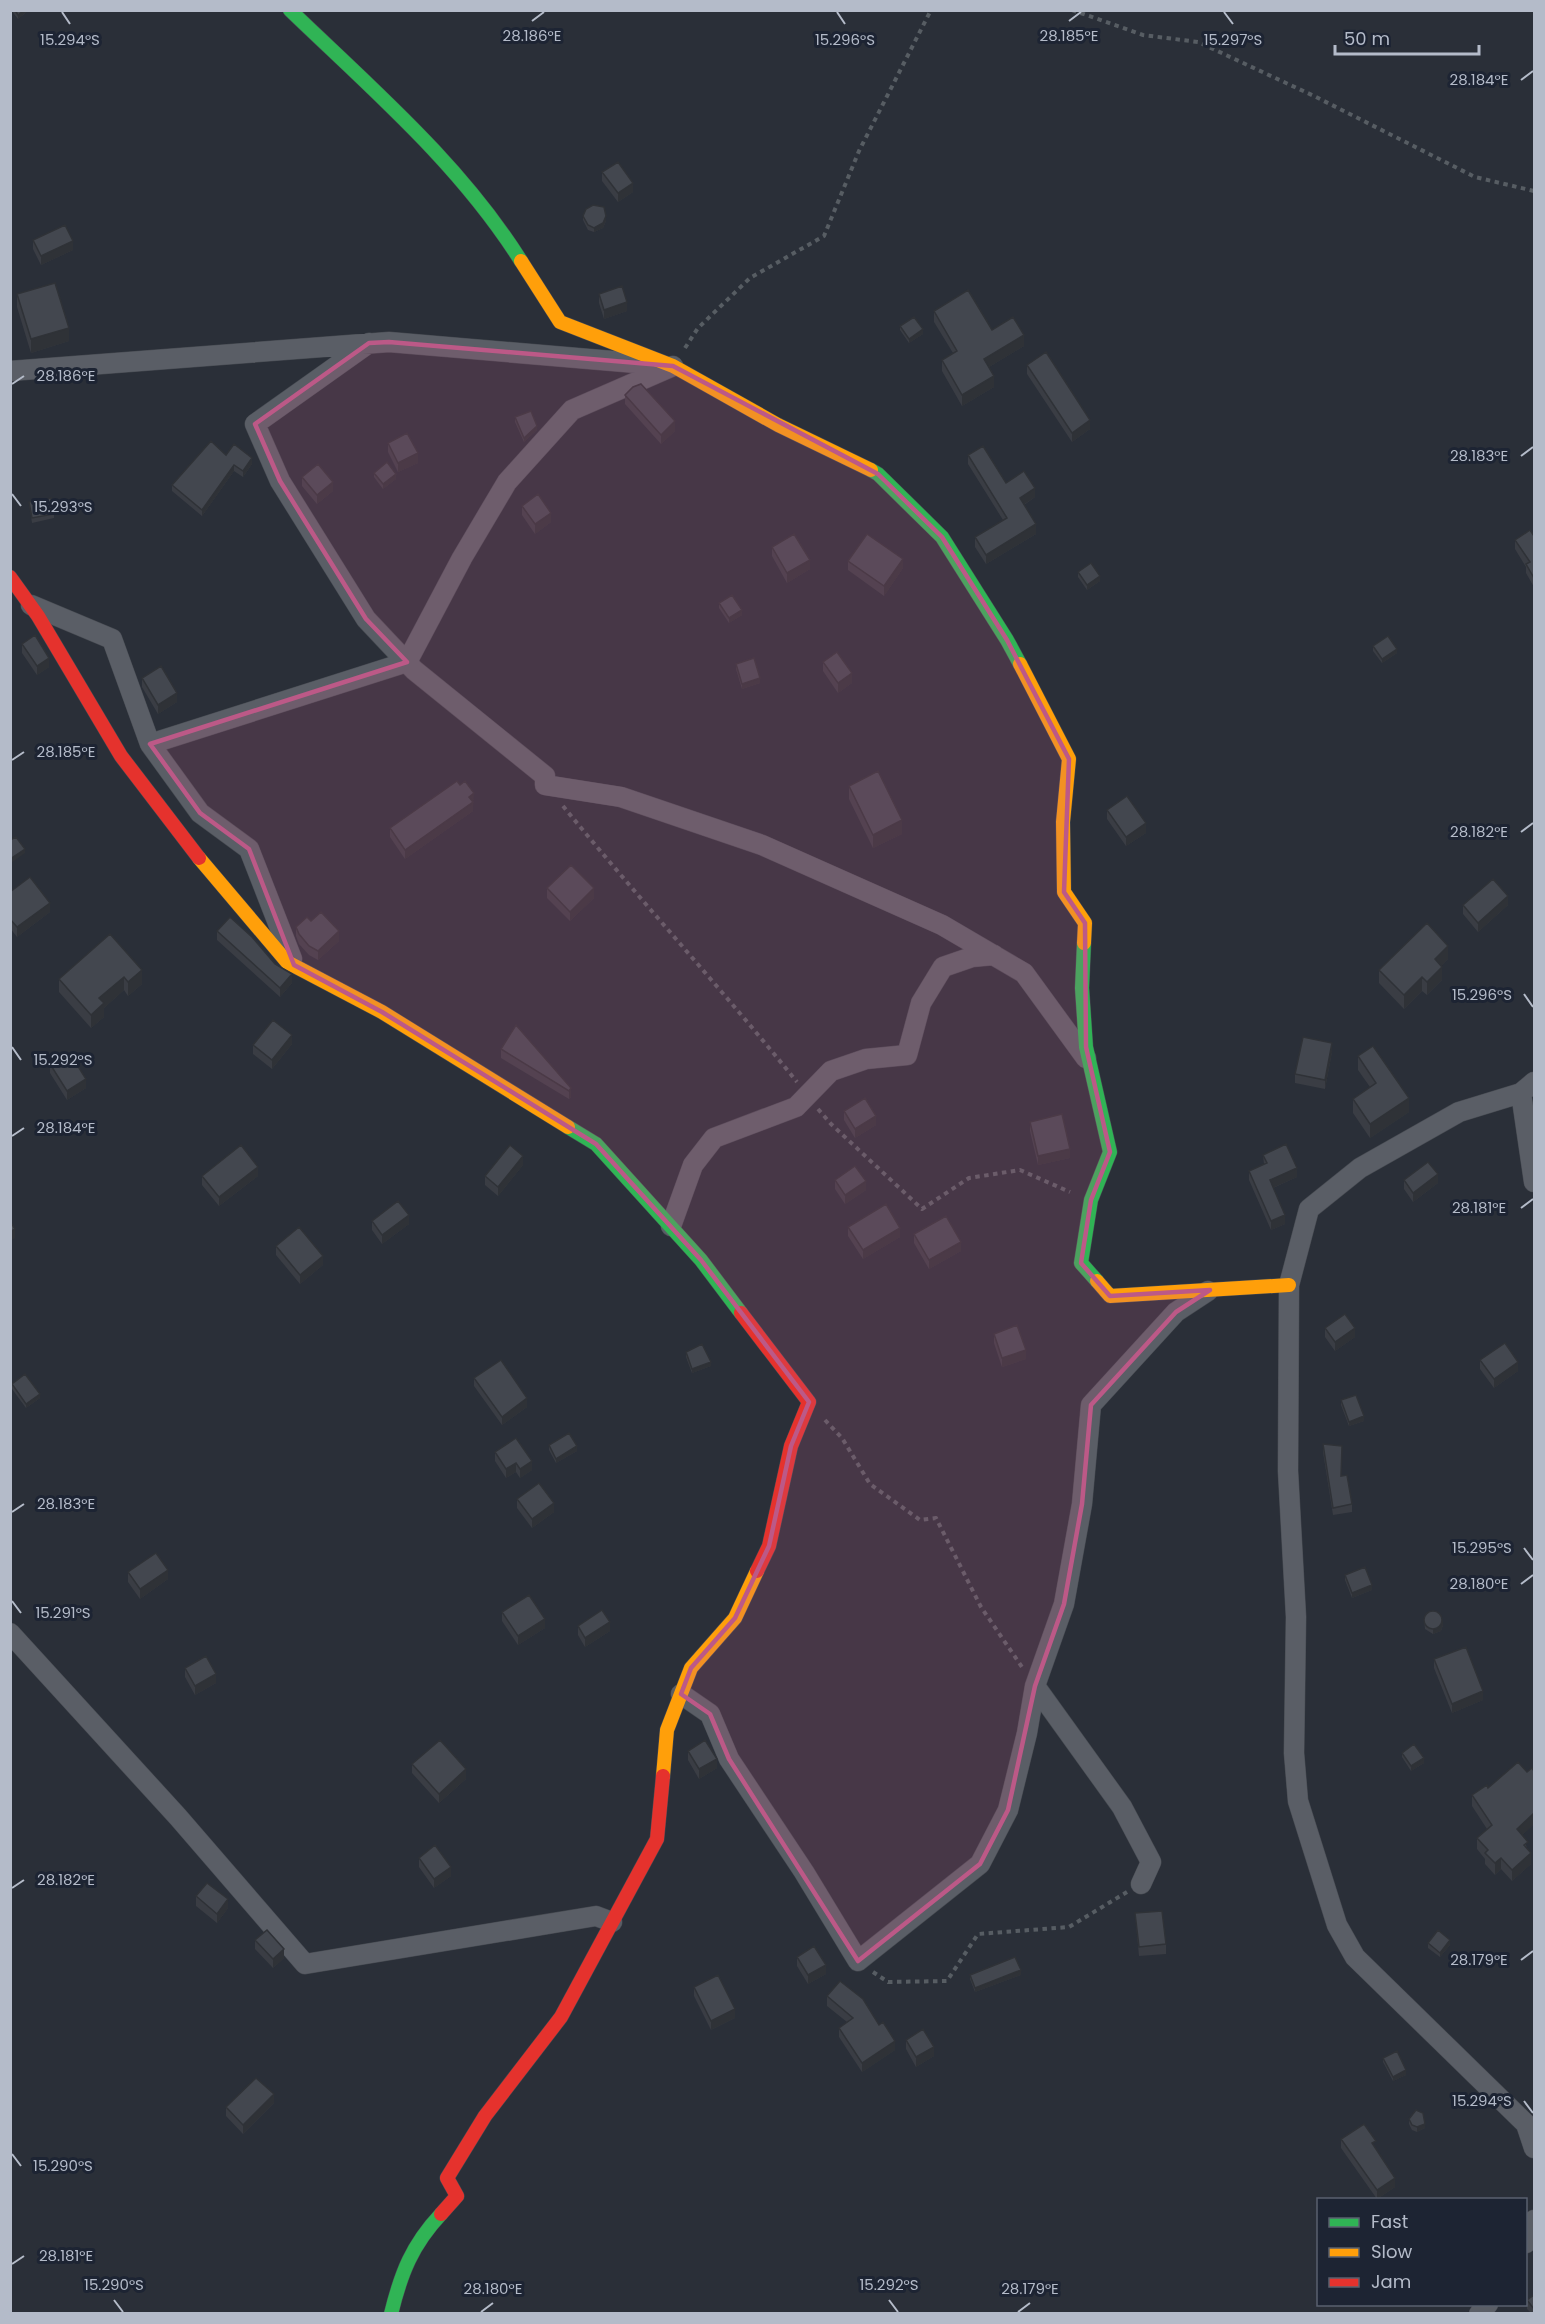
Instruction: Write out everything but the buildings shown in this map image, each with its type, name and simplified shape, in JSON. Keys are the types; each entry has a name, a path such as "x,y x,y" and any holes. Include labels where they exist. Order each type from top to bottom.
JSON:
{"street":[{"path":"290,10 435,149 508,240 560,322 673,366 778,424 878,474 942,537 1007,640 1069,759 1063,822 1064,892 1084,923 1082,988 1086,1047 1110,1152 1091,1200 1081,1263 1110,1296 1289,1285"},
{"path":"10,371 389,342 673,366"},
{"path":"369,343 255,424 280,481 366,619 407,662 545,776 545,785 621,797 762,845 942,925 994,955 1024,973 1089,1063"},
{"path":"150,744 407,662 462,558 507,482 572,410 673,366"},
{"path":"10,577 31,605 121,756 208,872 287,962 382,1012 596,1144 701,1260 808,1402 791,1446 769,1546 735,1618 692,1668 667,1730 657,1839 561,2017 484,2115 447,2178 457,2196 424,2232 401,2275 391,2313"},
{"path":"31,605 112,639 150,744 200,813 249,849 294,965"},
{"path":"671,1226 693,1166 714,1138 796,1107 831,1071 866,1059 907,1055 921,1003 943,968 972,957 994,955"},
{"path":"1534,1182 1528,1088 1459,1112 1360,1168 1310,1209 1289,1285 1288,1471 1296,1617 1294,1753 1298,1801 1337,1925 1355,1957 1530,2126 1534,2148"},
{"path":"681,1695 711,1714 729,1759 804,1872 858,1961 980,1864 1008,1810 1027,1733 1035,1686 1064,1604 1082,1504 1091,1405 1176,1312 1210,1290"},
{"path":"10,1633 178,1816 305,1964 596,1916 612,1922"},
{"path":"1035,1686 1122,1807 1151,1862 1142,1884"},
{"path":"1527,2240 1534,2220"}],"path":[{"path":"673,366 698,328 750,278 824,236 859,151 931,10"},
{"path":"1072,10 1143,35 1198,42 1314,96 1475,177 1534,191"},
{"path":"545,785 614,869 742,1014 831,1124 922,1209 969,1178 1020,1170 1091,1200"},
{"path":"808,1402 842,1438 870,1484 920,1520 936,1518 981,1607 1035,1686"},
{"path":"858,1961 888,1982 947,1981 978,1934 1069,1927 1142,1884"}],"highlighted area":[{"path":"389,342 673,366 878,474 942,537 1007,640 1069,759 1064,892 1085,923 1086,1047 1110,1152 1091,1200 1081,1263 1110,1296 1210,1290 1176,1312 1091,1405 1082,1504 1064,1604 1035,1686 1008,1810 980,1864 858,1961 729,1759 710,1714 681,1694 691,1668 735,1618 769,1546 791,1446 809,1402 701,1260 596,1144 382,1012 294,965 249,849 200,813 150,744 407,662 366,619 280,481 255,424 369,343"}],"traffic: fast":[{"path":"290,10 443,160 471,192 521,261"},
{"path":"871,470 878,474 942,537 1020,664"},
{"path":"1084,943 1082,988 1086,1047 1110,1152 1091,1200 1081,1263 1097,1281"},
{"path":"568,1127 596,1144 701,1260 741,1313"},
{"path":"391,2314 409,2260 422,2237 441,2214"}],"traffic: slow":[{"path":"521,261 560,322 673,366 778,425 871,470"},
{"path":"1020,664 1069,759 1063,822 1064,892 1085,923 1084,943"},
{"path":"199,858 287,962 382,1012 568,1127"},
{"path":"1097,1281 1110,1296 1289,1285"},
{"path":"663,1776 667,1730 691,1668 735,1618 757,1571"}],"traffic: jam":[{"path":"10,577 38,616 121,756 199,858"},
{"path":"741,1313 809,1402 791,1446 769,1546 757,1571"},
{"path":"441,2214 457,2196 447,2178 485,2116 561,2017 657,1839 663,1776"}]}
